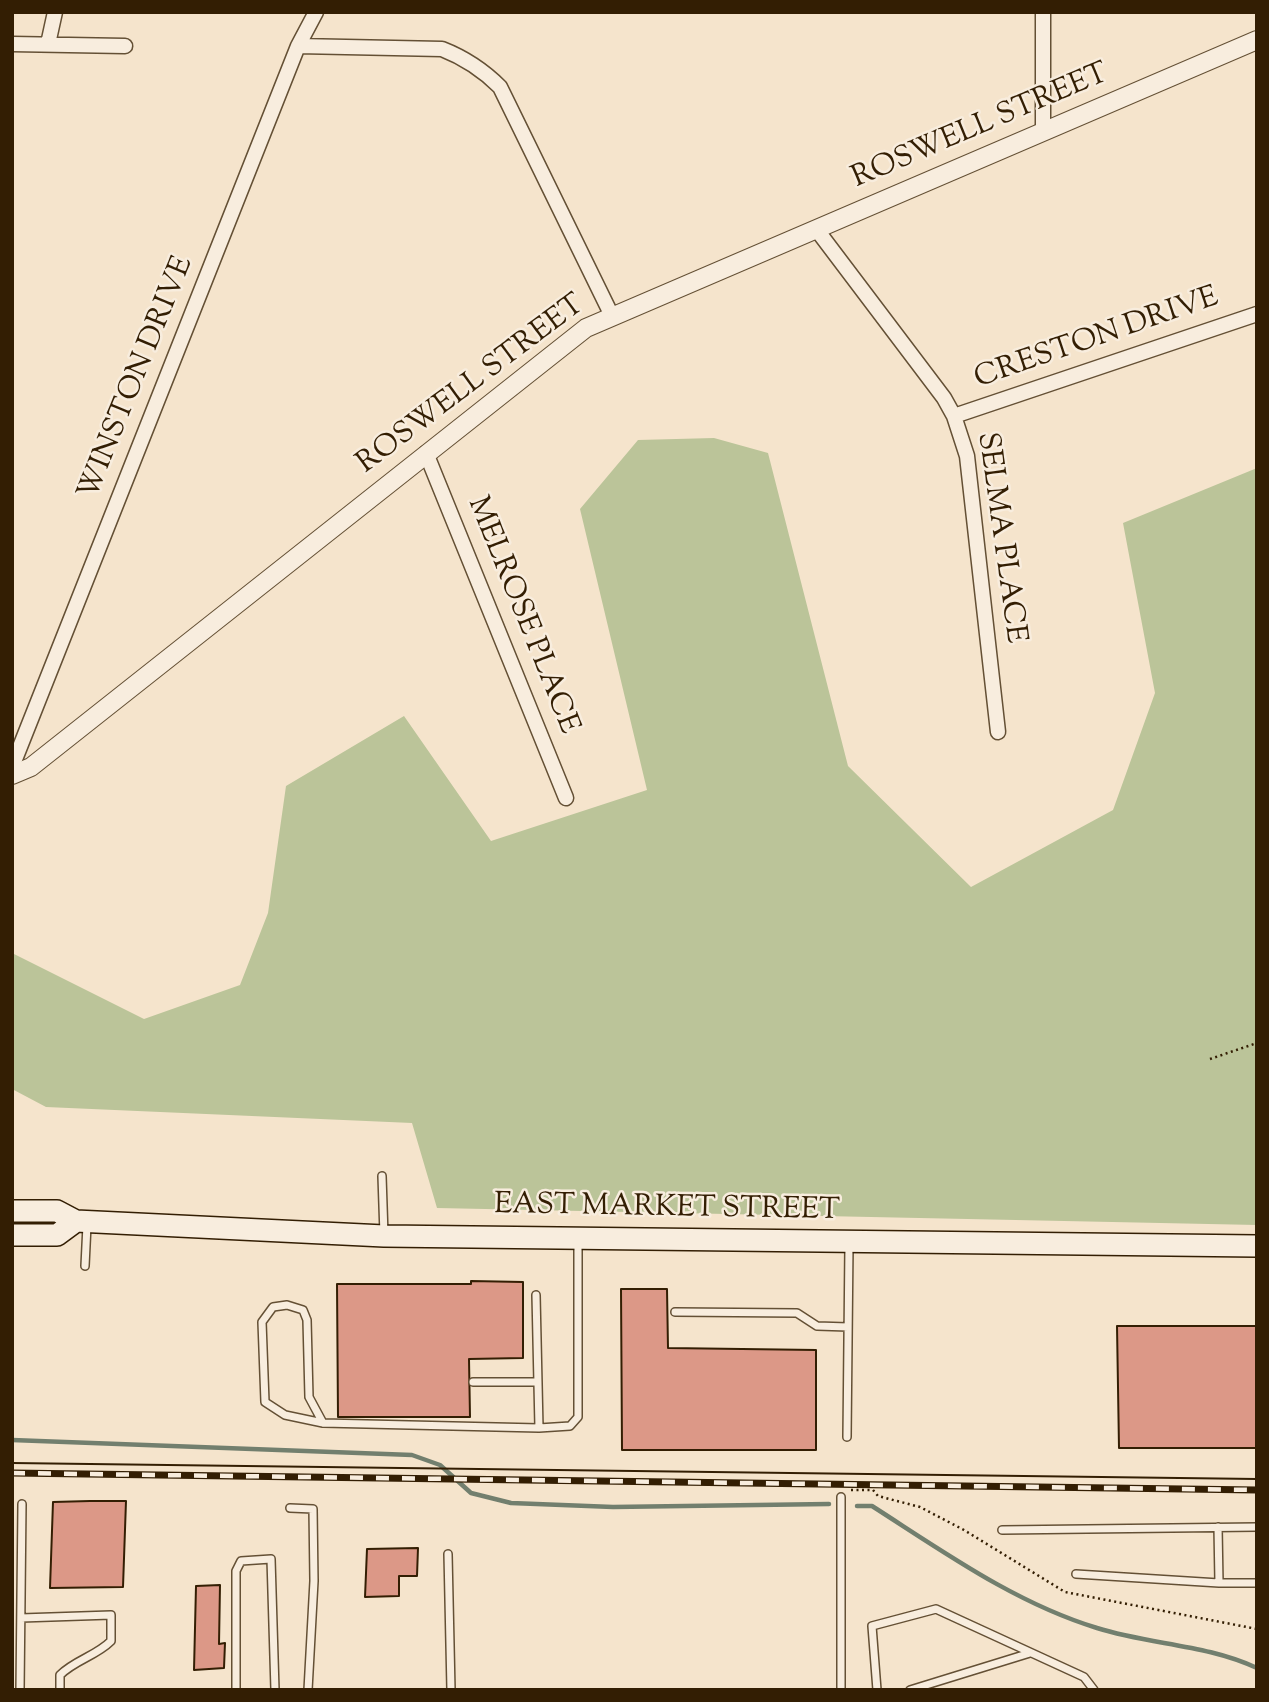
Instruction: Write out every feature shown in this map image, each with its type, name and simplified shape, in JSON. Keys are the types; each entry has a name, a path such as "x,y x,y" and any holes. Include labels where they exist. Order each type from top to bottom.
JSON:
{"main road":[{"name":"EAST MARKET STREET","path":"12,1211 57,1211 82,1221 384,1236 1257,1246"},
{"name":"EAST MARKET STREET","path":"12,1235 57,1235 82,1221"}],"street":[{"path":"48,44 55,12"},
{"name":"WINSTON DRIVE","path":"12,768 298,46 316,12"},
{"path":"1043,12 1043,131"},
{"name":"ROSWELL STREET","path":"12,775 51,750 586,328 1257,40"},
{"path":"12,44 125,46"},
{"path":"298,46 442,49 464,58 489,76 500,87 612,316"},
{"name":"SELMA PLACE","path":"817,230 944,398 954,416 967,456 998,732"},
{"name":"CRESTON DRIVE","path":"954,416 1257,314"},
{"name":"MELROSE PLACE","path":"426,453 566,798"}],"lane":[{"path":"382,1176 384,1236"},
{"path":"82,1221 85,1266"},
{"path":"323,1423 309,1397 307,1320 303,1310 287,1305 273,1307 262,1322 265,1402 285,1415 323,1423 539,1428 570,1426 578,1417 578,1239"},
{"path":"847,1437 849,1242"},
{"path":"536,1295 539,1428"},
{"path":"675,1312 797,1313 817,1326 848,1327"},
{"path":"473,1382 537,1382"},
{"path":"841,1497 841,1690"},
{"path":"20,1690 22,1504"},
{"path":"290,1508 313,1509 314,1581 308,1690"},
{"path":"1218,1527 1219,1583"},
{"path":"1002,1530 1257,1527"},
{"path":"448,1554 451,1690"},
{"path":"236,1690 236,1571 241,1561 271,1559 275,1690"},
{"path":"1076,1574 1257,1583"},
{"path":"877,1690 872,1626 875,1623 936,1609 1084,1677 1094,1690"},
{"path":"21,1618 111,1615 111,1641 101,1651 71,1664 60,1675 60,1690"},
{"path":"910,1690 1030,1653"}],"path":[{"path":"1210,1059 1257,1043"},
{"path":"852,1490 873,1490 878,1496 920,1507 1065,1592 1257,1629"}],"green space":[{"path":"714,438 768,453 848,766 971,887 1113,810 1155,693 1123,523 1257,468 1257,1225 437,1208 412,1123 46,1107 12,1089 12,953 144,1019 240,985 268,913 286,786 404,716 491,841 647,790 580,509 638,440"}],"building":[{"path":"471,1281 523,1282 523,1358 469,1359 470,1417 338,1417 337,1284 471,1284"},
{"path":"621,1289 667,1289 668,1348 816,1350 816,1450 622,1450"},
{"path":"1117,1326 1257,1326 1257,1448 1119,1448"},
{"path":"126,1501 123,1587 50,1588 53,1502"},
{"path":"418,1548 417,1576 399,1576 399,1596 365,1597 367,1549"},
{"path":"220,1585 219,1644 225,1643 224,1668 194,1670 196,1586"}],"waterway":[{"path":"12,1440 412,1455 440,1465 471,1493 511,1503 613,1507 829,1504"},
{"path":"857,1506 872,1506 981,1575 1037,1605 1117,1634 1198,1649 1257,1668"}],"tram line":[{"path":"12,1463 1257,1479"}],"railway":[{"path":"12,1473 1257,1490"}]}
